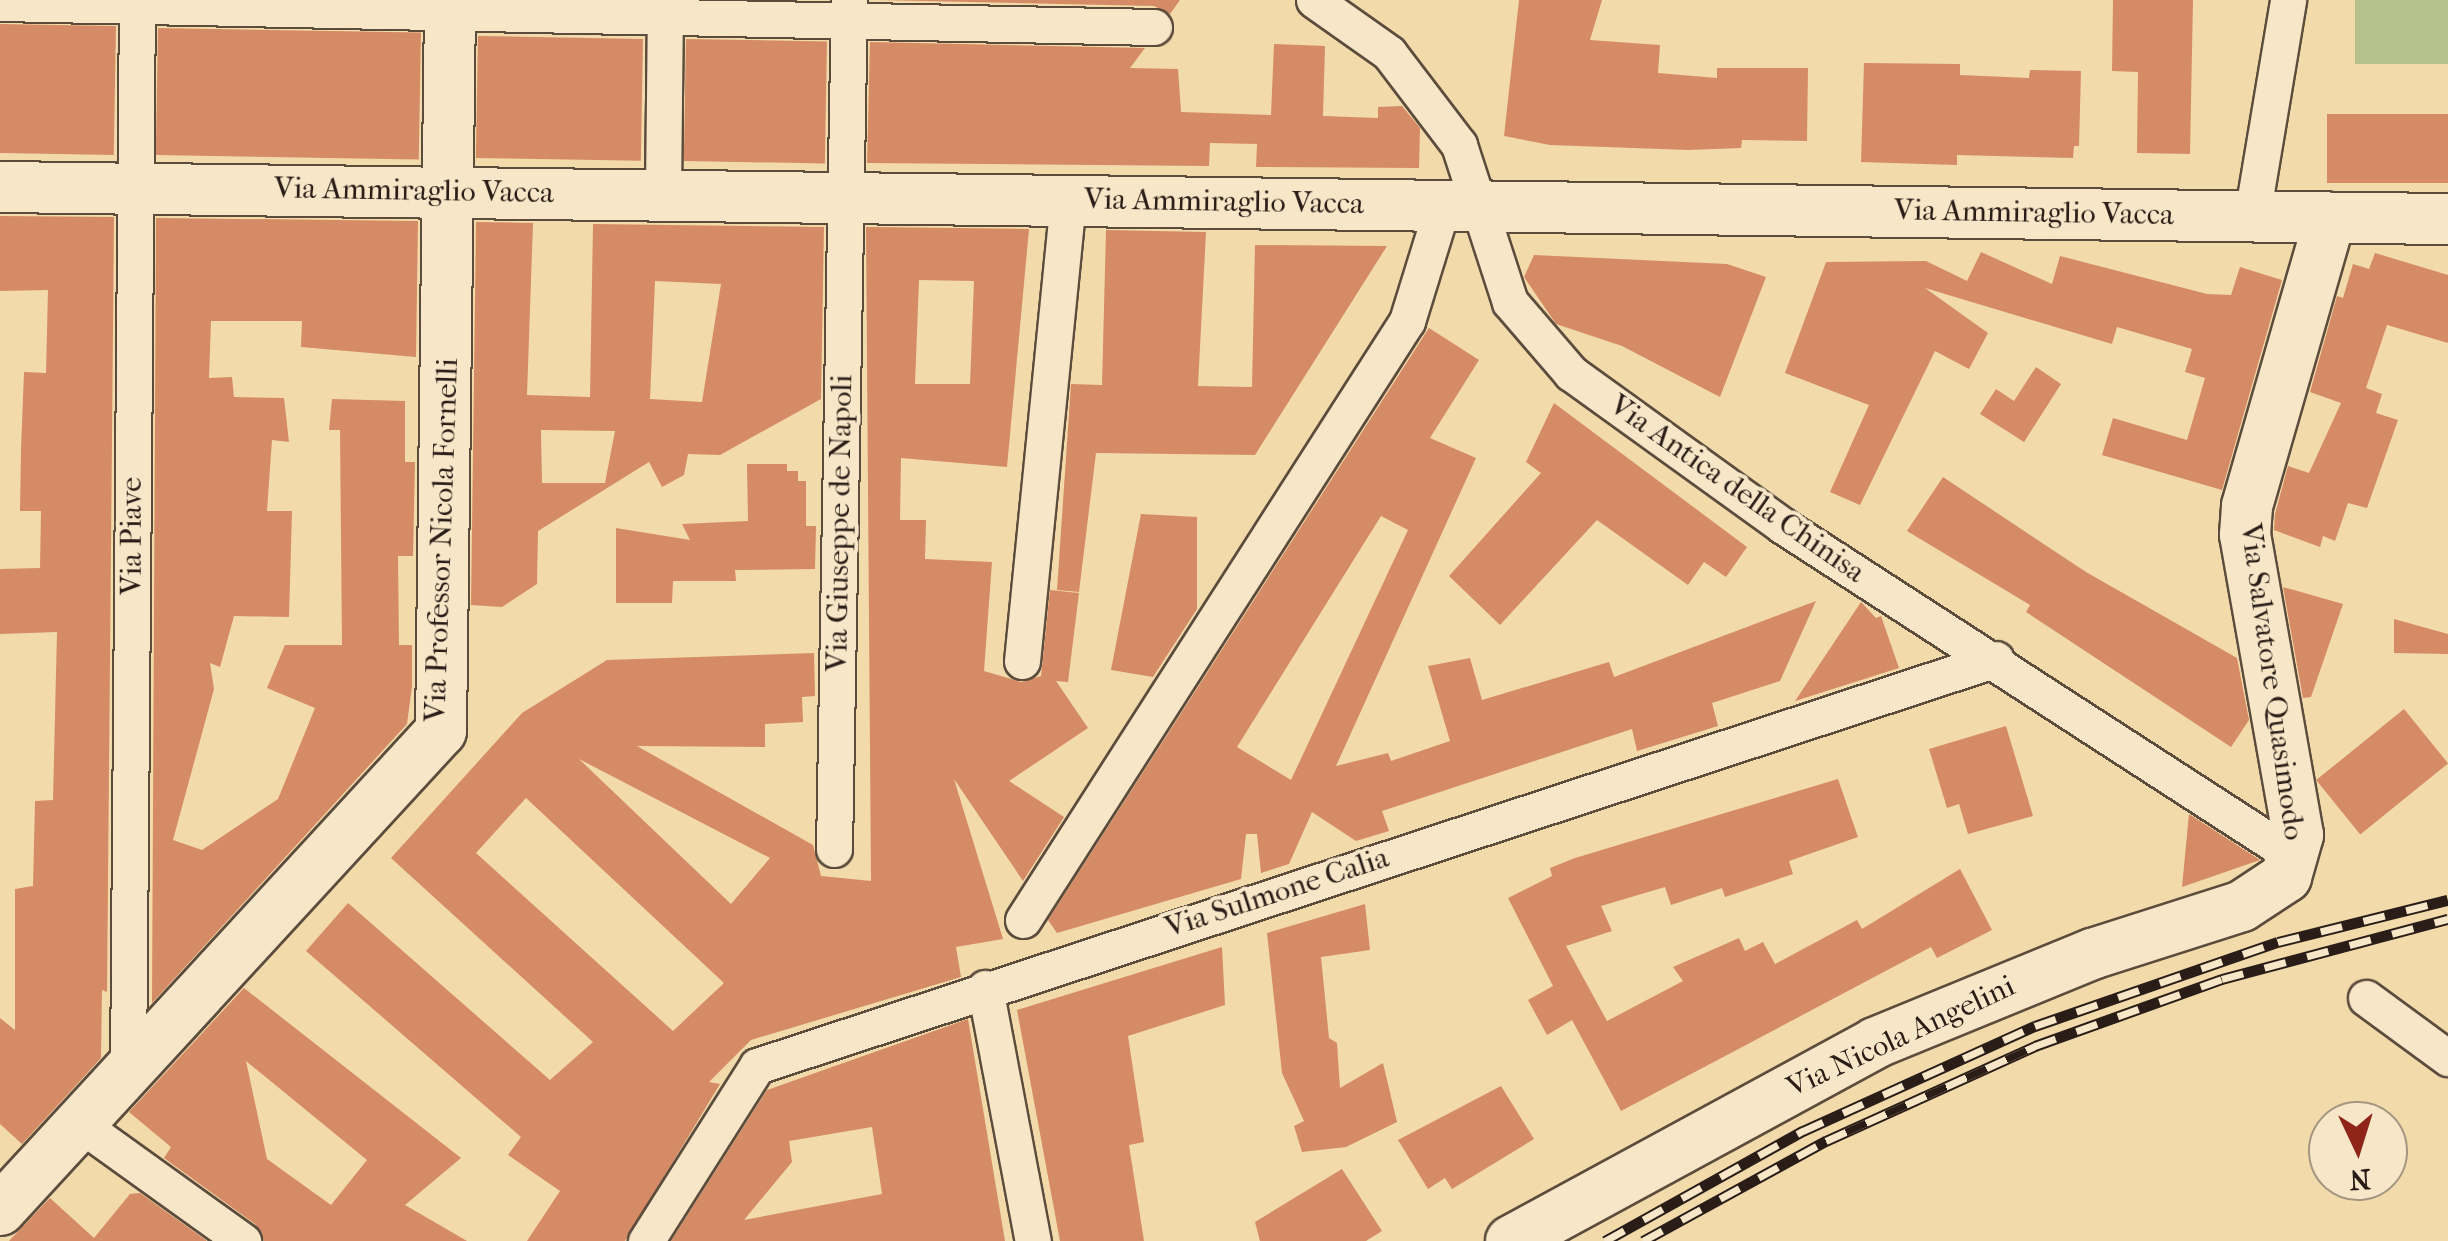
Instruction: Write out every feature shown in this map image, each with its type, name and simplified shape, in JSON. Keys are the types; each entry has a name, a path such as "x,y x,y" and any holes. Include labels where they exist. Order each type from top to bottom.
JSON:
{"street":[{"name":"Via Antica della Chinisa","path":"1314,0 1389,53 1459,144 1462,205 1510,302 1571,373 1783,526 1996,659 2296,858"},
{"path":"2252,216 2288,0"},
{"name":"Via Piave","path":"128,1072 137,2"},
{"path":"0,3 849,9 1154,27"},
{"name":"Via Professor Nicola Fornelli","path":"7,1187 80,1124 441,731 450,5"},
{"path":"663,194 665,7"},
{"name":"Via Giuseppe de Napoli","path":"834,849 849,9"},
{"name":"Via Ammiraglio Vacca","path":"0,187 2448,219"},
{"path":"1022,661 1068,200"},
{"path":"1024,920 1406,321 1462,205"},
{"name":"Via Salvatore Quasimodo","path":"2296,858 2298,834 2245,535 2248,506 2330,218"},
{"name":"Via Sulmone Calia","path":"646,1241 757,1066 1996,659"},
{"name":"Via Nicola Angelini","path":"1511,1241 1875,1043 2092,954 2242,906 2286,877 2296,858"},
{"path":"985,988 1033,1241"},
{"path":"2366,998 2448,1058"},
{"path":"80,1124 243,1241"}],"green space":[{"path":"2355,0 2448,0 2448,64 2355,64"}],"building":[{"path":"878,0 1180,0 1170,14 1154,6"},
{"path":"1519,0 1602,0 1590,40 1660,45 1658,73 1717,78 1717,68 1808,68 1807,141 1742,140 1741,148 1688,150 1550,145 1504,136"},
{"path":"2113,0 2193,0 2190,154 2137,153 2138,72 2112,71"},
{"path":"0,24 116,26 114,155 0,153"},
{"path":"158,28 421,33 419,160 156,155"},
{"path":"478,36 643,39 641,161 476,158"},
{"path":"686,39 827,41 825,163 684,161"},
{"path":"870,42 1145,48 1130,68 1178,69 1181,112 1271,115 1274,44 1325,46 1323,116 1378,118 1378,107 1402,106 1420,128 1419,168 1256,167 1257,144 1210,143 1209,166 867,163"},
{"path":"1864,63 1960,64 1960,75 2029,78 2030,70 2081,71 2079,146 2074,146 2073,158 1957,155 1957,165 1861,162"},
{"path":"2327,114 2448,114 2448,183 2327,183"},
{"path":"0,216 114,217 107,992 102,990 101,1058 22,1144 0,1124 0,1018 15,1030 15,889 33,886 35,801 53,800 57,632 0,634 0,569 40,568 41,511 20,511 21,450 24,372 46,373 48,290 0,291"},
{"path":"156,218 418,221 416,357 301,347 302,321 211,321 209,378 232,377 234,397 284,398 289,442 272,440 267,511 292,511 289,617 234,616 220,667 210,663 214,689 173,840 202,850 278,799 315,708 267,688 285,645 342,645 340,430 329,430 332,399 405,401 405,462 415,462 413,556 398,556 399,645 412,645 412,686 407,724 152,1003"},
{"path":"476,222 533,223 527,395 590,397 593,224 824,227 821,399 720,455 688,454 684,475 662,487 649,462 538,531 537,584 502,607 471,605","holes":["655,281 721,284 702,402 650,399","541,430 615,431 605,483 542,483"]},
{"path":"866,227 1029,229 1007,467 901,458 900,520 926,520 925,559 992,562 984,671 1021,682 1041,676 1050,590 1079,593 1068,682 1056,681 1088,728 1009,781 1064,817 1023,881 954,779 1003,939 956,947 961,977 751,1040 709,1082 720,1084 625,1241 527,1241 560,1191 508,1155 521,1137 306,951 348,903 550,1080 593,1042 391,858 522,713 607,660 814,653 815,696 802,697 803,722 765,724 765,747 637,746 813,845 821,876 871,881","holes":["919,280 974,281 970,384 915,384","579,759 770,858 731,904","526,798 724,983 673,1031 476,853"]},
{"path":"1106,230 1206,232 1198,386 1252,387 1255,245 1387,246 1255,455 1096,453 1079,592 1057,590 1071,384 1102,385"},
{"path":"1981,252 2052,284 2060,256 2207,294 2231,295 2240,267 2282,280 2222,490 2102,455 2113,418 2187,440 2205,378 2185,372 2192,349 2117,327 2112,344 1925,288 1988,333 1969,369 1935,351 1860,505 1830,492 1869,405 1785,373 1826,262 1926,261 1967,281"},
{"path":"2375,253 2448,275 2448,343 2387,325 2366,388 2382,394 2376,413 2398,420 2367,508 2348,503 2335,541 2323,536 2320,547 2274,530 2275,514 2288,466 2309,473 2341,403 2310,392 2337,296 2343,298 2353,264 2369,269"},
{"path":"1534,255 1727,264 1766,277 1720,397 1622,346 1556,324 1524,277"},
{"path":"1429,328 1479,360 1430,438 1476,458 1336,766 1388,753 1391,761 1450,741 1428,666 1470,658 1482,700 1609,662 1614,677 1816,601 1780,681 1712,703 1718,726 1637,751 1632,729 1382,811 1389,831 1356,841 1312,812 1289,864 1261,873 1257,834 1246,834 1241,879 1057,933 1048,920","holes":["1381,516 1408,530 1291,780 1237,747"]},
{"path":"2036,367 2061,384 2024,442 1980,414 1996,389 2014,401"},
{"path":"1554,403 1747,547 1726,577 1704,562 1688,585 1597,520 1500,625 1449,576 1541,473 1526,462"},
{"path":"747,464 787,464 787,471 798,471 798,481 806,481 806,526 816,526 815,569 735,570 736,581 673,581 672,603 616,603 616,528 690,540 682,524 748,521"},
{"path":"1943,477 2086,572 2237,658 2249,720 2231,747 2026,612 2030,605 1907,531"},
{"path":"1141,514 1197,517 1197,609 1153,677 1111,670"},
{"path":"2283,587 2343,604 2311,697 2303,698"},
{"path":"1861,602 1876,618 1881,616 1899,668 1795,701"},
{"path":"2394,619 2448,634 2448,654 2394,653"},
{"path":"2404,709 2448,763 2360,835 2316,780"},
{"path":"2006,726 2033,816 1968,834 1959,804 1947,808 1929,749"},
{"path":"1838,779 1858,837 1789,861 1793,874 1725,897 1722,888 1671,905 1665,887 1601,906 1612,931 1566,946 1607,1021 1683,981 1673,967 1739,938 1745,951 1763,942 1775,964 1857,920 1862,929 1960,869 1992,930 1937,958 1931,947 1621,1111 1572,1020 1547,1035 1528,1000 1553,986 1508,898 1552,876 1550,868 1575,858"},
{"path":"2189,814 2260,860 2182,887"},
{"path":"1365,904 1370,950 1321,957 1329,1038 1337,1043 1340,1088 1383,1063 1397,1122 1346,1147 1302,1152 1294,1126 1304,1121 1282,1073 1267,933"},
{"path":"1222,947 1225,1005 1128,1036 1144,1142 1129,1145 1144,1241 1060,1241 1017,1010"},
{"path":"244,988 461,1158 405,1205 467,1241 264,1241 255,1224 164,1158 171,1147 129,1112","holes":["246,1061 367,1160 331,1205 267,1159"]},
{"path":"968,1019 1005,1241 671,1241 767,1090","holes":["872,1127 882,1194 744,1220 792,1162 789,1141"]},
{"path":"1501,1086 1534,1139 1452,1189 1445,1178 1428,1189 1398,1140"},
{"path":"1342,1169 1382,1231 1366,1241 1260,1241 1255,1222"},
{"path":"140,1193 207,1241 9,1241 50,1198 94,1238 130,1194"}],"railway":[{"path":"1605,1241 1803,1131 2035,1026 2278,942 2448,900"},
{"path":"1643,1241 1826,1141 2035,1046 2222,979 2448,919"}]}
